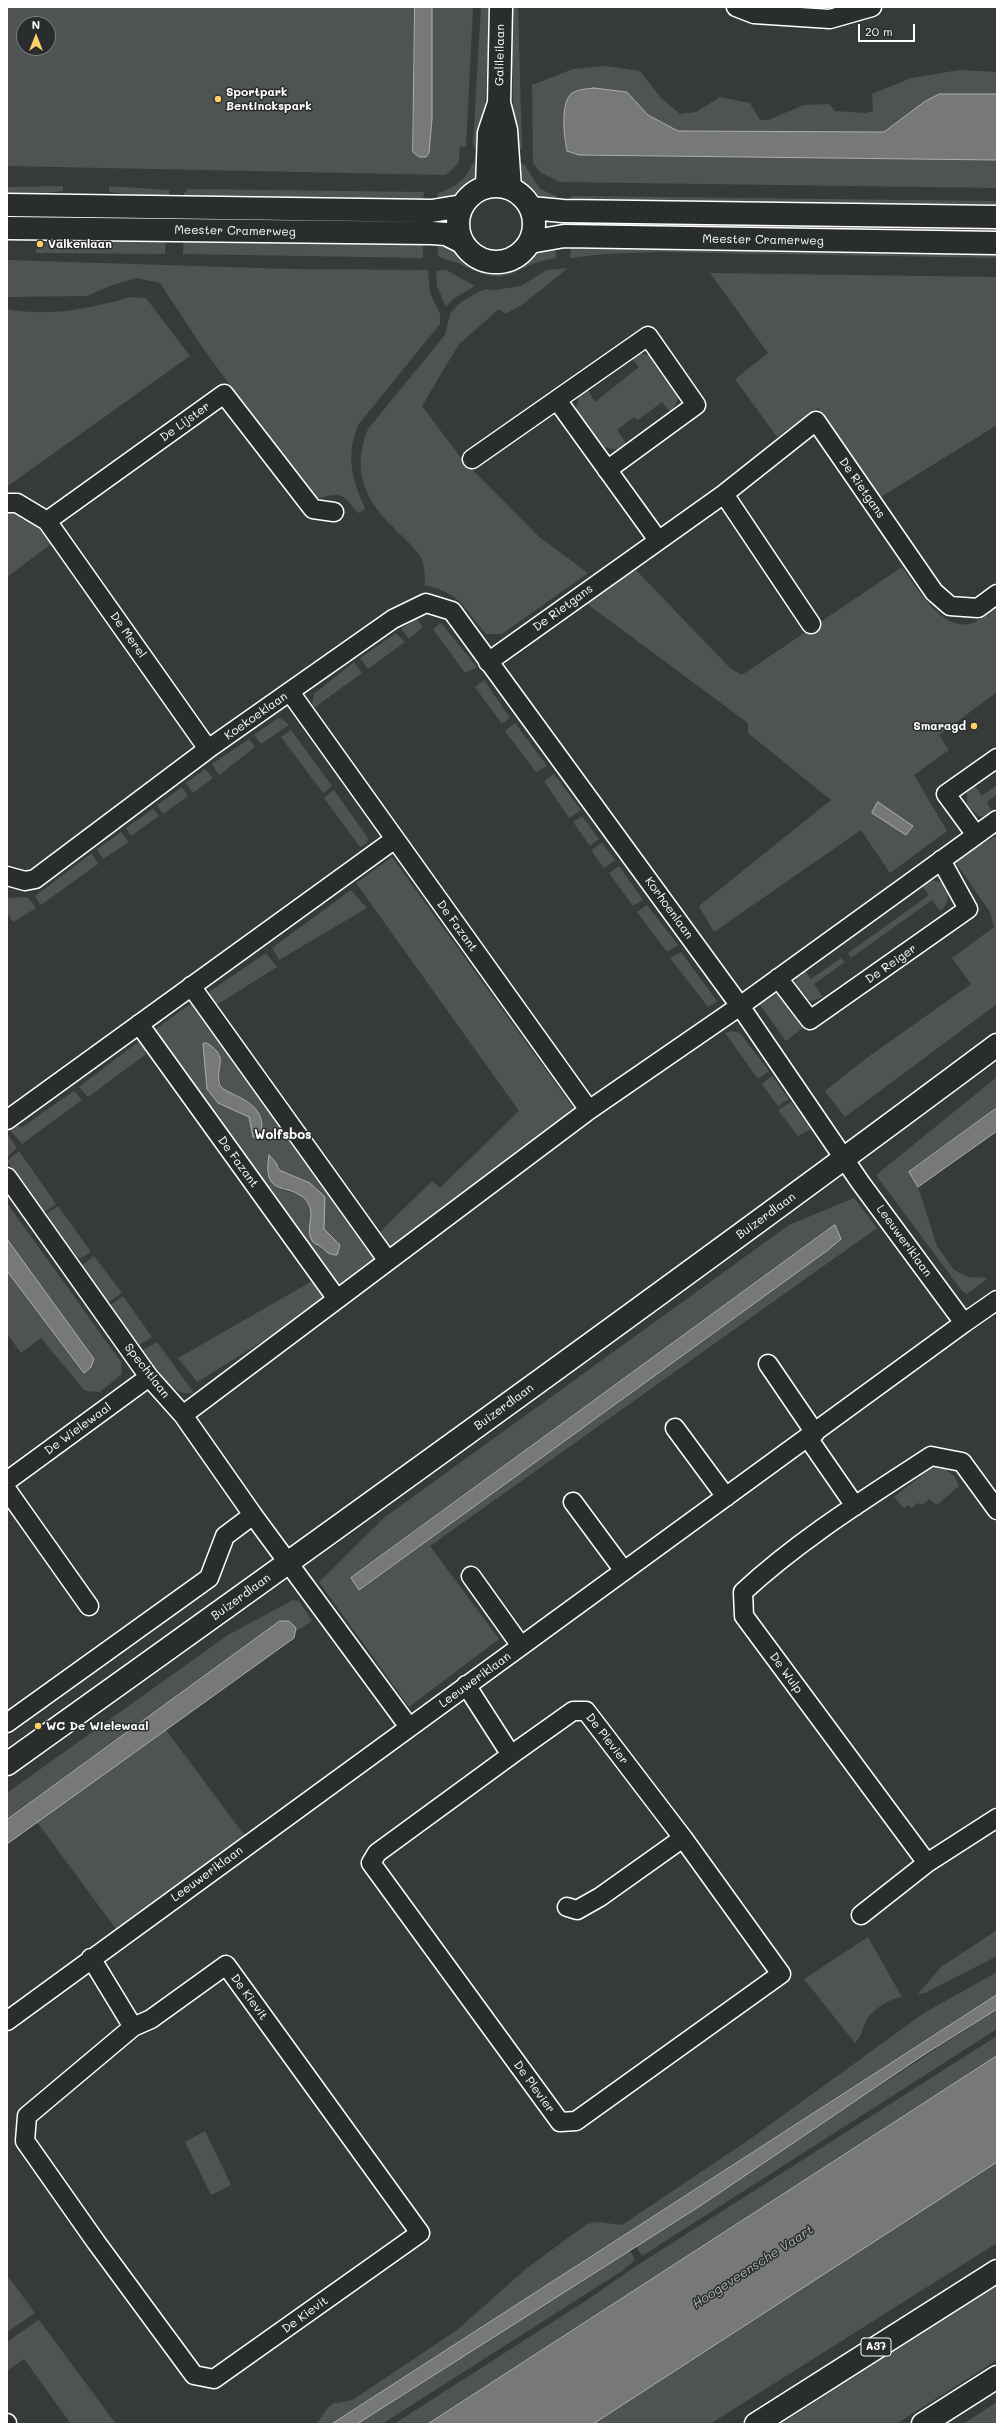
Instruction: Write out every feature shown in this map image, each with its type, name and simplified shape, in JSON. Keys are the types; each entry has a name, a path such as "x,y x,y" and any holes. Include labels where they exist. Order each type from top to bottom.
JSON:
{"main road":[{"name":"Galileilaan","path":"501,7 499,103 506,130 510,188"},
{"name":"Galileilaan","path":"487,186 489,133 499,103"},
{"path":"498,185 510,188 519,192 531,208 535,225 530,242 516,257 496,262 482,260 470,253 462,242 457,224 462,206 472,194 487,186 498,185"},
{"name":"Meester Cramerweg","path":"7,205 432,211 462,206"},
{"path":"531,208 563,211 997,216"},
{"name":"Meester Cramerweg","path":"7,228 432,233 446,234 462,242"},
{"name":"Meester Cramerweg","path":"530,242 564,236 997,243"},
{"name":"Buizerdlaan","path":"7,1764 288,1563 844,1159 997,1044"},
{"name":"A37","path":"756,2424 997,2271"},
{"path":"923,2424 997,2377"}],"street":[{"path":"736,7 754,14 830,19 872,7"},
{"path":"472,459 648,336 696,405 607,470"},
{"name":"De Lijster","path":"47,521 224,394 313,509 334,512"},
{"path":"557,400 658,540"},
{"name":"De Rietgans","path":"488,662 724,494 816,421 934,592 950,606 978,608 997,594"},
{"path":"724,494 810,624"},
{"path":"7,503 17,503 47,521"},
{"name":"De Merel","path":"47,521 208,749"},
{"name":"Koekoeklaan","path":"11,878 25,881 35,879 208,749 393,619 426,603 452,611 488,662"},
{"name":"Korhoenlaan","path":"488,662 740,1006 844,1159"},
{"name":"De Fazant","path":"290,692 589,1110"},
{"path":"976,835 946,794 997,758"},
{"path":"183,1415 589,1110 740,1006 997,820"},
{"path":"7,1120 395,839"},
{"name":"De Reiger","path":"778,978 810,1020 968,910 941,860"},
{"path":"191,986 388,1260"},
{"name":"De Fazant","path":"138,1024 337,1299"},
{"name":"Leeuweriklaan","path":"844,1159 964,1323"},
{"name":"Spechtlaan","path":"7,1177 148,1377 183,1415 288,1563"},
{"name":"Leeuweriklaan","path":"7,2021 91,1958 997,1300"},
{"path":"768,1364 855,1506"},
{"name":"De Wielewaal","path":"7,1481 148,1377"},
{"path":"675,1428 726,1497"},
{"name":"De Wulp","path":"927,1863 744,1616 743,1592 766,1571 855,1506 931,1456 962,1462 997,1510"},
{"path":"7,1490 89,1606"},
{"path":"573,1502 624,1571"},
{"path":"7,1722 209,1578 225,1536 253,1515"},
{"path":"288,1563 409,1727"},
{"name":"Leeuweriklaan","path":"471,1576 521,1646"},
{"path":"466,1685 511,1755"},
{"name":"De Plevier","path":"573,1711 586,1711 683,1838 781,1974 576,2121 560,2122 371,1863 377,1853 511,1755 573,1711"},
{"path":"861,1915 927,1863 997,1818"},
{"path":"567,1907 577,1910 600,1897 683,1838"},
{"path":"91,1958 133,2027"},
{"name":"De Kievit","path":"226,1966 420,2233 214,2379 194,2375 96,2242 25,2140 27,2116 133,2027 151,2019 226,1966"}],"shaded area":[{"name":"Sportpark Bentinckspark","path":"7,7 473,7 466,147 460,146 459,162 446,175 7,166"},
{"path":"481,7 490,7 489,42 482,149 475,149 473,144"},
{"path":"510,7 518,7 522,149 515,149"},
{"path":"605,66 640,71 661,98 680,114 696,112 720,97 750,103 760,120 768,120 804,105 829,104 835,111 865,113 873,111 872,94 911,78 959,70 997,72 997,94 939,94 924,102 884,132 678,131 648,115 627,92 565,104 564,141 567,151 579,155 997,160 997,188 559,182 540,172 533,163 532,85 573,69"},
{"path":"473,163 481,164 479,171 470,184 459,194 437,202 438,193 455,186 467,174"},
{"path":"516,164 524,164 540,189 556,196 556,205 541,200 529,191 521,179"},
{"path":"63,186 63,191 7,198 7,187"},
{"path":"109,186 169,190 169,199 109,192"},
{"path":"189,189 424,192 423,202 184,200 184,193"},
{"path":"571,196 997,201 997,211 571,206"},
{"path":"570,217 997,224 997,236 570,229"},
{"path":"78,236 166,236 165,254 36,253 36,249 41,248 41,242"},
{"path":"184,236 423,239 423,258 183,254"},
{"path":"437,240 458,249 480,264 493,269 509,267 518,263 537,249 547,246 555,245 556,258 527,266 509,274 490,276 438,256"},
{"path":"571,244 997,248 997,258 660,252 604,254 570,258"},
{"path":"7,260 291,269 428,270 430,293 440,314 440,324 358,425 353,440 351,463 356,486 365,509 359,513 345,498 341,496 332,495 314,499 202,347 160,283 136,278 110,286 87,296 7,297"},
{"path":"568,268 522,305 505,314 499,309 459,344 422,406 461,458 538,536 588,573 502,634 486,634 461,603 455,598 448,593 425,585 424,568 421,558 411,545 382,515 367,493 361,469 363,443 368,429 444,336 450,315 460,303 485,289 495,290 521,286 547,270"},
{"path":"446,270 475,286 453,299 446,307 437,286 436,271"},
{"path":"710,273 997,277 997,425 881,497 818,408 777,437 735,379 768,353"},
{"path":"130,297 146,298 190,356 8,486 7,309 54,312 100,305"},
{"path":"639,353 653,356 677,387 679,397 671,413 662,402 638,420 634,417 617,430 627,445 621,449 601,446 576,409 579,395 587,388 595,402 639,367 630,356"},
{"path":"7,508 28,513 51,544 7,577"},
{"path":"902,567 933,608 943,617 954,623 965,624 977,621 997,606 997,692 939,735 949,750 914,775 947,831 890,873 861,830 714,932 699,906 831,800 748,733 748,723 586,603 634,568 731,669 742,675"},
{"path":"416,618 423,627 409,639 401,629"},
{"path":"441,623 477,667 465,673 433,629"},
{"path":"396,633 405,642 368,669 360,658"},
{"path":"354,662 362,673 314,708 312,705 314,694"},
{"path":"484,680 510,718 502,724 475,687"},
{"path":"278,718 282,719 289,725 261,744 254,735"},
{"path":"515,723 547,766 536,772 505,731"},
{"path":"291,730 332,786 323,793 281,737"},
{"path":"249,739 255,747 219,775 212,764"},
{"path":"205,769 213,778 193,793 186,783"},
{"path":"554,774 581,810 569,818 544,781"},
{"path":"997,785 997,794 987,802 993,813 985,817 978,816 967,805 967,792 975,786 982,796"},
{"path":"182,787 188,796 163,814 157,805"},
{"path":"334,790 368,838 367,843 360,847 324,798"},
{"path":"153,809 159,816 131,836 126,828"},
{"path":"582,816 599,839 590,846 573,822"},
{"path":"121,832 129,842 103,859 97,849"},
{"path":"996,836 997,1004 845,1117 825,1091 868,1057 971,984 952,958 994,927 990,912 954,860"},
{"path":"602,843 615,860 604,868 591,850"},
{"path":"92,853 98,864 41,905 35,896"},
{"path":"392,857 577,1113 391,1249 379,1233 432,1181 440,1188 519,1111 356,883"},
{"path":"619,866 643,900 633,906 609,873"},
{"path":"930,880 944,883 947,891 948,898 946,905 940,911 932,900 851,958 848,953 929,895 921,884"},
{"path":"351,890 367,908 279,960 272,948"},
{"path":"27,897 36,908 13,922 7,913 7,898"},
{"path":"647,905 678,945 667,952 637,912"},
{"path":"681,952 717,1001 708,1007 670,958"},
{"path":"266,953 277,967 215,1006 203,996"},
{"path":"841,958 845,962 814,984 823,997 812,1001 802,998 795,983 797,976 804,969 811,979"},
{"path":"779,993 804,1027 786,1041 760,1005 763,999"},
{"path":"194,1001 379,1258 338,1288 153,1031","holes":["205,1061 220,1079 223,1091 241,1098 250,1105 258,1115 261,1121 253,1137 249,1117 218,1103 205,1076","269,1155 276,1163 278,1170 302,1179 317,1188 324,1220 324,1229 337,1242 325,1252 314,1242 310,1235 310,1205 298,1194 282,1190"]},
{"path":"731,1031 740,1033 769,1071 758,1079 725,1033"},
{"path":"138,1042 144,1042 146,1045 145,1055 88,1097 79,1087"},
{"path":"772,1076 789,1099 778,1106 762,1084"},
{"path":"997,1077 997,1108 909,1172 918,1187 937,1246 954,1270 969,1277 988,1278 967,1294 962,1291 876,1175"},
{"path":"74,1091 82,1100 22,1144 9,1129 13,1124 22,1127"},
{"path":"791,1102 811,1129 798,1136 778,1110"},
{"path":"7,1134 17,1148 7,1157"},
{"path":"19,1151 56,1204 43,1213 7,1161"},
{"path":"854,1198 877,1228 430,1546 499,1639 409,1707 319,1582 385,1517 789,1225","holes":["835,1226 841,1239 828,1250 359,1590 351,1578"]},
{"path":"7,1203 121,1362 122,1374 100,1392 85,1391 41,1338 21,1353 7,1334 7,1270 84,1373 7,1240"},
{"path":"58,1206 91,1252 79,1259 45,1215"},
{"path":"94,1256 122,1293 107,1303 81,1266"},
{"path":"314,1280 326,1296 273,1335 197,1382 178,1358"},
{"path":"123,1296 152,1337 139,1345 109,1306"},
{"path":"157,1342 194,1393 185,1393 177,1390 170,1386 158,1373 143,1350"},
{"path":"939,1465 954,1476 959,1486 937,1505 929,1499 922,1505 918,1503 911,1508 908,1505 904,1508 894,1497 931,1468"},
{"path":"293,1600 299,1601 312,1621 295,1632 296,1628 280,1621 7,1820 7,1793 228,1635"},
{"path":"166,1730 245,1836 116,1929 37,1822"},
{"path":"997,1930 997,1956 925,1993 918,1994 941,1967"},
{"path":"868,1937 902,1997 887,2002 872,2013 866,2021 861,2035 855,2043 804,1979"},
{"path":"997,1972 997,1995 332,2424 316,2424 332,2404 354,2399 457,2330 527,2268 587,2224 597,2222 622,2225 753,2137 924,2013"},
{"path":"997,2009 997,2029 642,2256 636,2246"},
{"path":"997,2036 997,2056 428,2424 394,2424 587,2300 636,2266"},
{"path":"205,2131 231,2185 211,2195 185,2142"},
{"path":"997,2162 997,2243 710,2424 593,2424"},
{"path":"630,2250 635,2260 622,2271 382,2424 357,2424"},
{"path":"7,2275 35,2313 7,2332"},
{"path":"997,2285 997,2360 896,2424 781,2424"},
{"path":"38,2320 116,2424 71,2424 24,2359 7,2371 7,2342"},
{"path":"997,2402 997,2424 963,2424"}],"water":[{"path":"415,7 432,7 432,119 429,153 426,157 419,157 413,152"},
{"path":"594,88 627,92 648,115 678,131 884,132 924,102 939,94 997,94 997,160 579,155 567,151 564,129 564,112 568,98 572,93"},
{"path":"878,802 913,826 906,835 872,813"},
{"path":"207,1043 214,1049 220,1058 220,1085 223,1089 245,1100 258,1113 262,1122 261,1134 256,1138 253,1137 249,1117 218,1103 207,1089 203,1044"},
{"path":"997,1108 997,1131 918,1187 909,1172"},
{"path":"269,1155 276,1163 279,1170 310,1183 325,1197 324,1229 340,1245 337,1255 326,1252 313,1242 310,1233 310,1207 302,1196 280,1188 270,1179 268,1169"},
{"path":"835,1225 841,1239 828,1250 359,1590 351,1578"},
{"path":"7,1239 94,1359 91,1367 84,1373 7,1271"},
{"path":"280,1621 289,1621 296,1628 294,1638 7,1844 7,1820"},
{"path":"997,1995 997,2009 922,2056 700,2206 357,2424 332,2424"},
{"name":"Hoogeveensche Vaart","path":"997,2056 997,2162 593,2424 428,2424"}],"place":[{"name":"Sportpark Bentinckspark","path":"218,99"},
{"name":"Valkenlaan","path":"40,244"},
{"name":"Smaragd","path":"974,726"},
{"name":"WC De Wielewaal","path":"38,1726"}],"district":[{"name":"Wolfsbos","path":"283,1135"}]}
